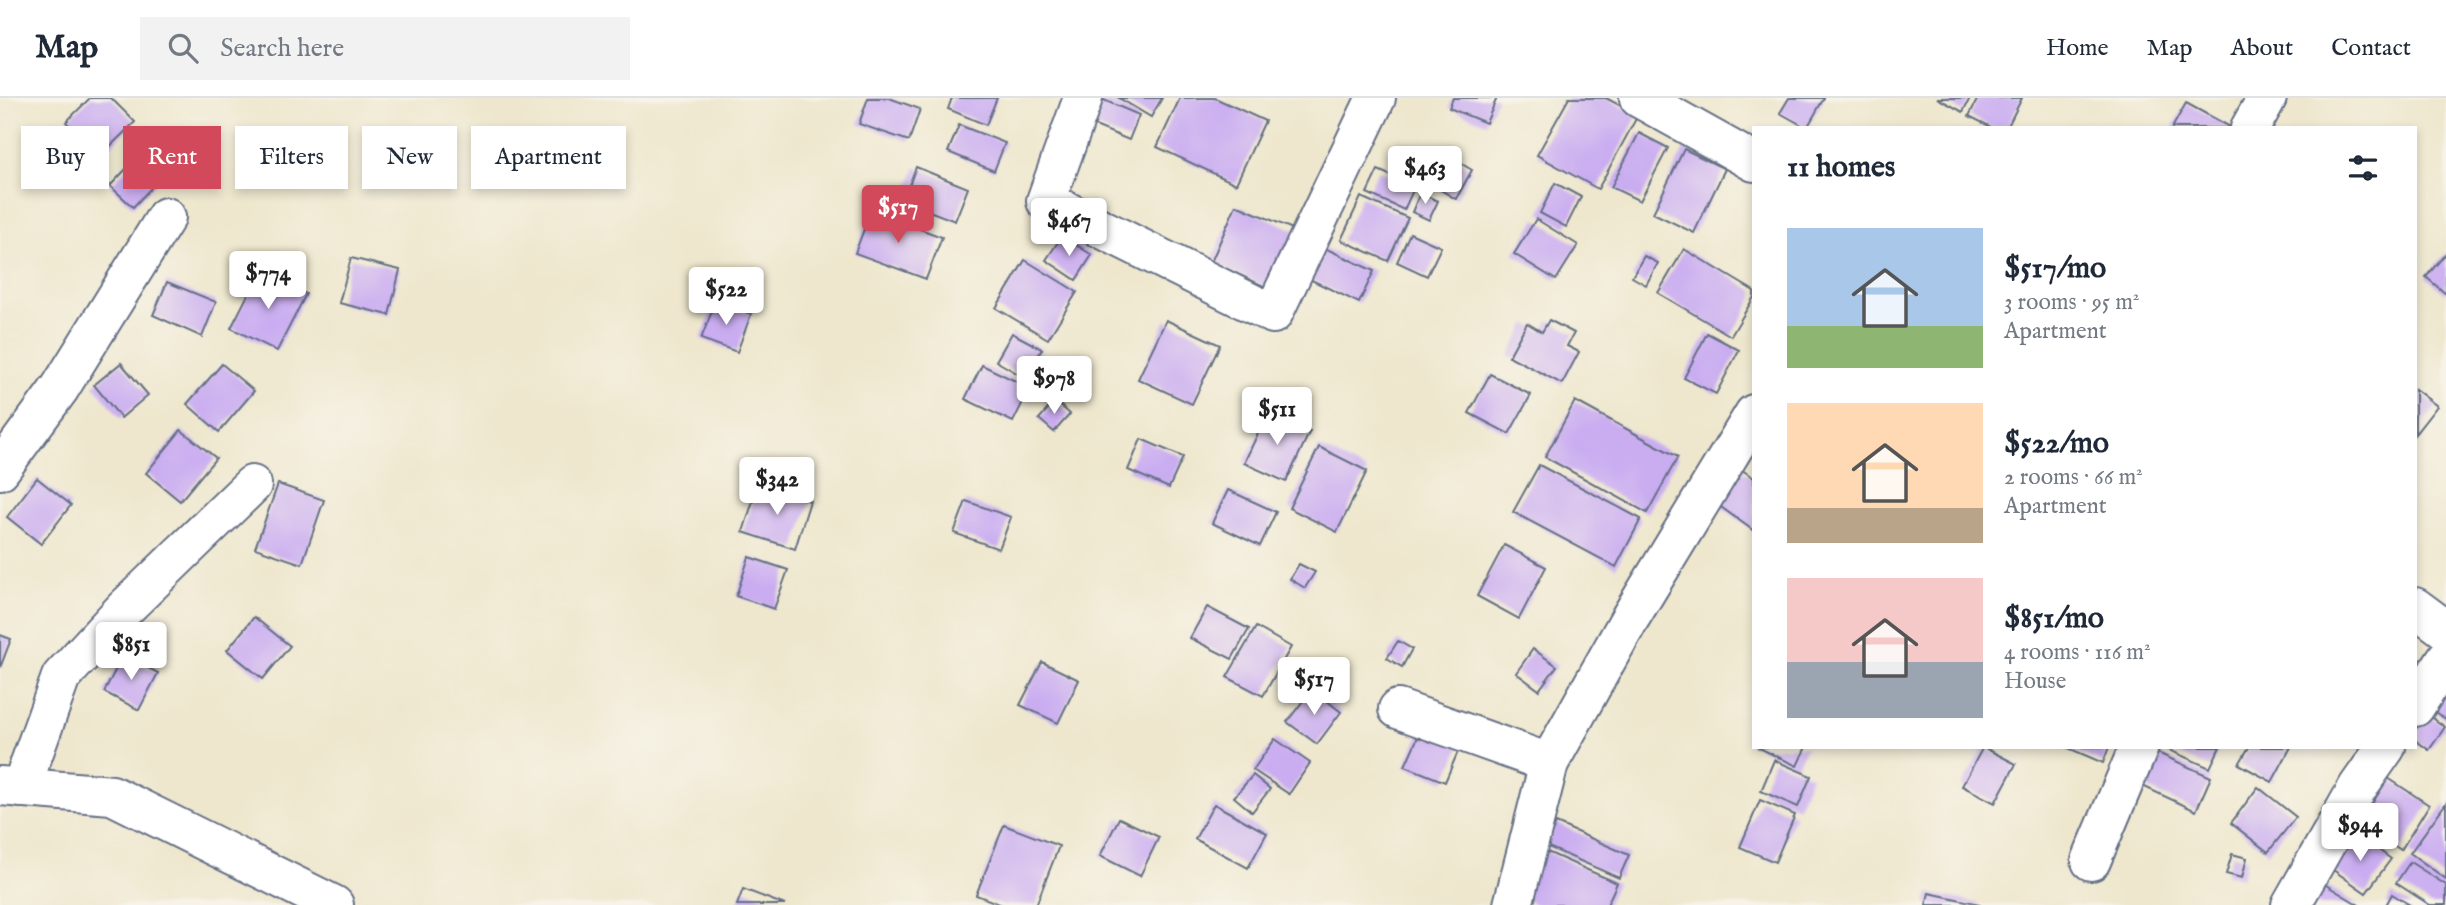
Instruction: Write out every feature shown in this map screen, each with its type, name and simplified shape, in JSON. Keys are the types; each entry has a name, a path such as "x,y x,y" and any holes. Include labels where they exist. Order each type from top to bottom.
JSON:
{"street":[{"path":"1083,98 1046,201 1273,314 1376,98"},
{"path":"1639,98 1752,161"},
{"path":"2251,126 2267,98"},
{"path":"0,470 61,388 166,217"},
{"path":"1513,905 1549,763 1630,618 1752,417"},
{"path":"252,485 124,609 61,677 11,787 112,795 334,905"},
{"path":"2417,608 2446,630"},
{"path":"2417,704 2446,659"},
{"path":"1398,709 1549,763"},
{"path":"2091,862 2138,749"},
{"path":"2291,905 2358,787 2385,749"}],"building":[{"path":"90,98 111,98 135,122 131,126 123,126 123,134 109,147 109,126 70,126 66,122"},
{"path":"868,98 889,98 920,109 909,141 859,124"},
{"path":"952,98 997,98 986,125 948,109"},
{"path":"1099,98 1139,115 1129,140 1083,121"},
{"path":"1119,98 1162,98 1151,117"},
{"path":"1180,98 1215,98 1265,121 1236,184 1157,147"},
{"path":"1453,98 1497,98 1486,123 1449,108"},
{"path":"1569,98 1606,98 1638,115 1598,189 1537,155"},
{"path":"1789,98 1824,98 1808,126 1780,113"},
{"path":"1937,98 1970,98 1963,112"},
{"path":"1978,98 2022,98 2008,126 1989,126 1969,116"},
{"path":"2186,103 2228,126 2173,126"},
{"path":"959,125 1005,143 994,171 948,152"},
{"path":"1639,133 1668,148 1640,201 1611,187"},
{"path":"1684,149 1725,169 1694,233 1653,213"},
{"path":"1445,154 1472,170 1456,199 1429,183"},
{"path":"916,167 968,188 955,221 903,201"},
{"path":"1378,170 1415,186 1404,210 1367,193"},
{"path":"123,172 123,189 150,189 133,207 110,186"},
{"path":"1555,183 1581,197 1566,227 1540,213"},
{"path":"1420,193 1438,201 1429,220 1412,212"},
{"path":"1361,197 1408,218 1388,261 1341,240"},
{"path":"1236,205 1295,230 1270,289 1211,262"},
{"path":"871,211 942,237 926,279 855,253"},
{"path":"1536,219 1578,245 1556,280 1514,254"},
{"path":"1410,233 1441,247 1427,276 1397,262"},
{"path":"1062,236 1092,255 1076,280 1046,260"},
{"path":"1316,244 1374,271 1359,303 1301,275"},
{"path":"1684,249 1752,290 1752,300 1731,336 1658,293"},
{"path":"2446,253 2446,294 2426,277"},
{"path":"1644,256 1658,263 1646,285 1632,277"},
{"path":"351,258 400,270 389,315 339,303"},
{"path":"1025,260 1077,292 1048,339 996,308"},
{"path":"260,271 306,294 277,351 231,328"},
{"path":"167,282 216,302 202,337 153,315"},
{"path":"716,301 751,314 737,352 701,339"},
{"path":"1166,320 1220,345 1192,404 1138,379"},
{"path":"1549,320 1574,333 1567,346 1579,352 1562,384 1509,356 1527,323 1542,332"},
{"path":"1012,333 1042,349 1025,378 996,361"},
{"path":"1707,333 1739,350 1716,394 1684,378"},
{"path":"121,363 148,395 121,418 94,385"},
{"path":"222,364 254,391 219,432 187,404"},
{"path":"982,365 1030,388 1013,422 965,399"},
{"path":"1490,374 1531,395 1509,434 1469,413"},
{"path":"2417,391 2437,406 2417,431"},
{"path":"1055,401 1070,414 1054,432 1039,419"},
{"path":"1575,401 1678,457 1647,513 1545,457"},
{"path":"1268,412 1310,431 1286,482 1244,463"},
{"path":"181,430 216,458 180,501 146,473"},
{"path":"1141,439 1183,457 1169,488 1128,470"},
{"path":"1319,447 1367,471 1337,532 1289,508"},
{"path":"1539,465 1641,519 1616,567 1513,512"},
{"path":"1739,468 1752,477 1752,530 1714,502"},
{"path":"37,478 71,505 41,544 7,517"},
{"path":"278,484 324,500 302,564 255,548"},
{"path":"758,485 810,501 795,549 743,532"},
{"path":"1228,490 1276,512 1260,546 1212,523"},
{"path":"966,501 1011,517 999,549 954,533"},
{"path":"1504,545 1546,567 1519,619 1477,596"},
{"path":"749,557 788,570 774,609 736,596"},
{"path":"1299,564 1315,572 1305,588 1290,579"},
{"path":"1207,607 1249,629 1232,659 1190,638"},
{"path":"254,617 290,646 263,679 227,650"},
{"path":"1256,627 1291,647 1263,696 1227,677"},
{"path":"0,635 11,639 0,668"},
{"path":"1398,641 1412,649 1402,667 1387,658"},
{"path":"1533,649 1557,666 1539,690 1516,673"},
{"path":"123,655 158,673 139,710 104,692"},
{"path":"1042,662 1079,680 1058,723 1020,705"},
{"path":"2446,674 2446,719 2425,706"},
{"path":"1312,689 1341,712 1317,744 1287,722"},
{"path":"2427,714 2445,727 2429,750 2417,741 2417,727"},
{"path":"1421,730 1460,747 1445,782 1405,766"},
{"path":"1275,739 1310,763 1289,794 1253,770"},
{"path":"1761,749 1805,749 1797,766"},
{"path":"1982,749 2016,764 1995,803 1962,786"},
{"path":"2071,749 2108,749 2103,763"},
{"path":"2167,749 2219,749 2210,768"},
{"path":"2248,749 2290,749 2272,782 2239,764"},
{"path":"2151,750 2211,777 2196,811 2136,783"},
{"path":"1774,760 1811,776 1798,807 1761,791"},
{"path":"1253,775 1270,789 1252,812 1234,797"},
{"path":"2388,778 2429,805 2401,850 2360,823"},
{"path":"2258,787 2296,817 2268,852 2231,823"},
{"path":"1760,800 1795,815 1775,862 1740,847"},
{"path":"2446,803 2446,879 2410,853"},
{"path":"1214,804 1267,833 1248,868 1195,839"},
{"path":"1119,818 1159,837 1140,876 1100,856"},
{"path":"1556,823 1629,855 1619,878 1546,846"},
{"path":"1004,825 1059,846 1036,905 1002,905 976,895"},
{"path":"2354,832 2391,859 2366,893 2329,867"},
{"path":"1545,851 1617,883 1607,905 1537,905 1523,899"},
{"path":"2232,854 2247,858 2242,878 2226,874"},
{"path":"2410,862 2446,885 2446,905 2430,905 2396,883"},
{"path":"2316,879 2359,905 2300,905"},
{"path":"743,889 785,905 737,905"},
{"path":"1929,893 1980,904 1980,905 1926,905"},
{"path":"2392,894 2410,905 2386,905"}]}
